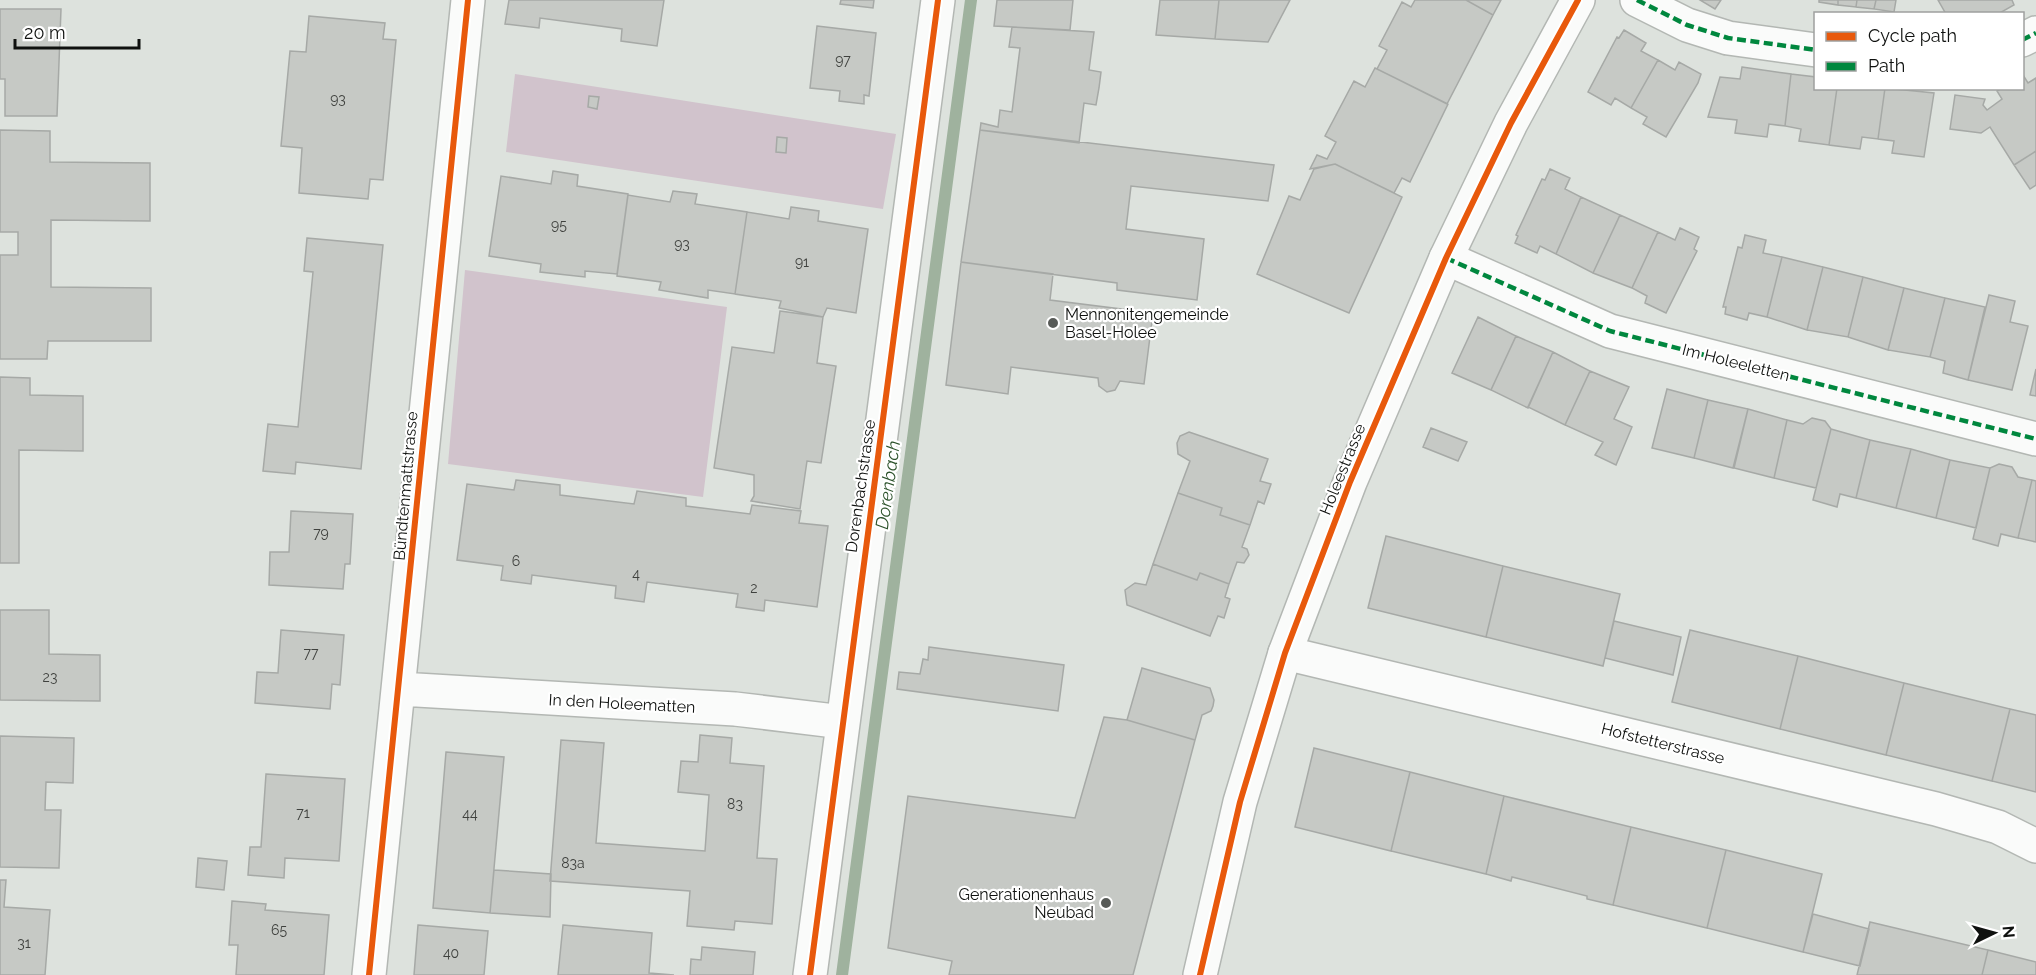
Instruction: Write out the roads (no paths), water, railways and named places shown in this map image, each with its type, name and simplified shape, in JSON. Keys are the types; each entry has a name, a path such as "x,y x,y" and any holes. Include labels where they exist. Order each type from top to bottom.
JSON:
{"street":[{"name":"Bündtenmattstrasse","path":"369,975 400,689 439,270 468,0"},
{"name":"Dorenbachstrasse","path":"810,975 938,0"},
{"name":"Holeestrasse","path":"1200,975 1240,802 1285,653 1350,482 1446,258 1511,123 1578,0"},
{"path":"1637,0 1687,25 1728,38 1814,50"},
{"name":"Im Holeeletten","path":"1446,258 1610,331 2036,439"},
{"name":"Hofstetterstrasse","path":"1285,653 1936,809 1998,827 2036,846"},
{"name":"In den Holeematten","path":"400,689 735,709 843,722"}],"waterway":[{"name":"Dorenbach","path":"842,975 971,0"}],"place":[{"name":"Mennonitengemeinde Basel-Holee","path":"1053,323"},
{"name":"Generationenhaus Neubad","path":"1106,903"}]}
